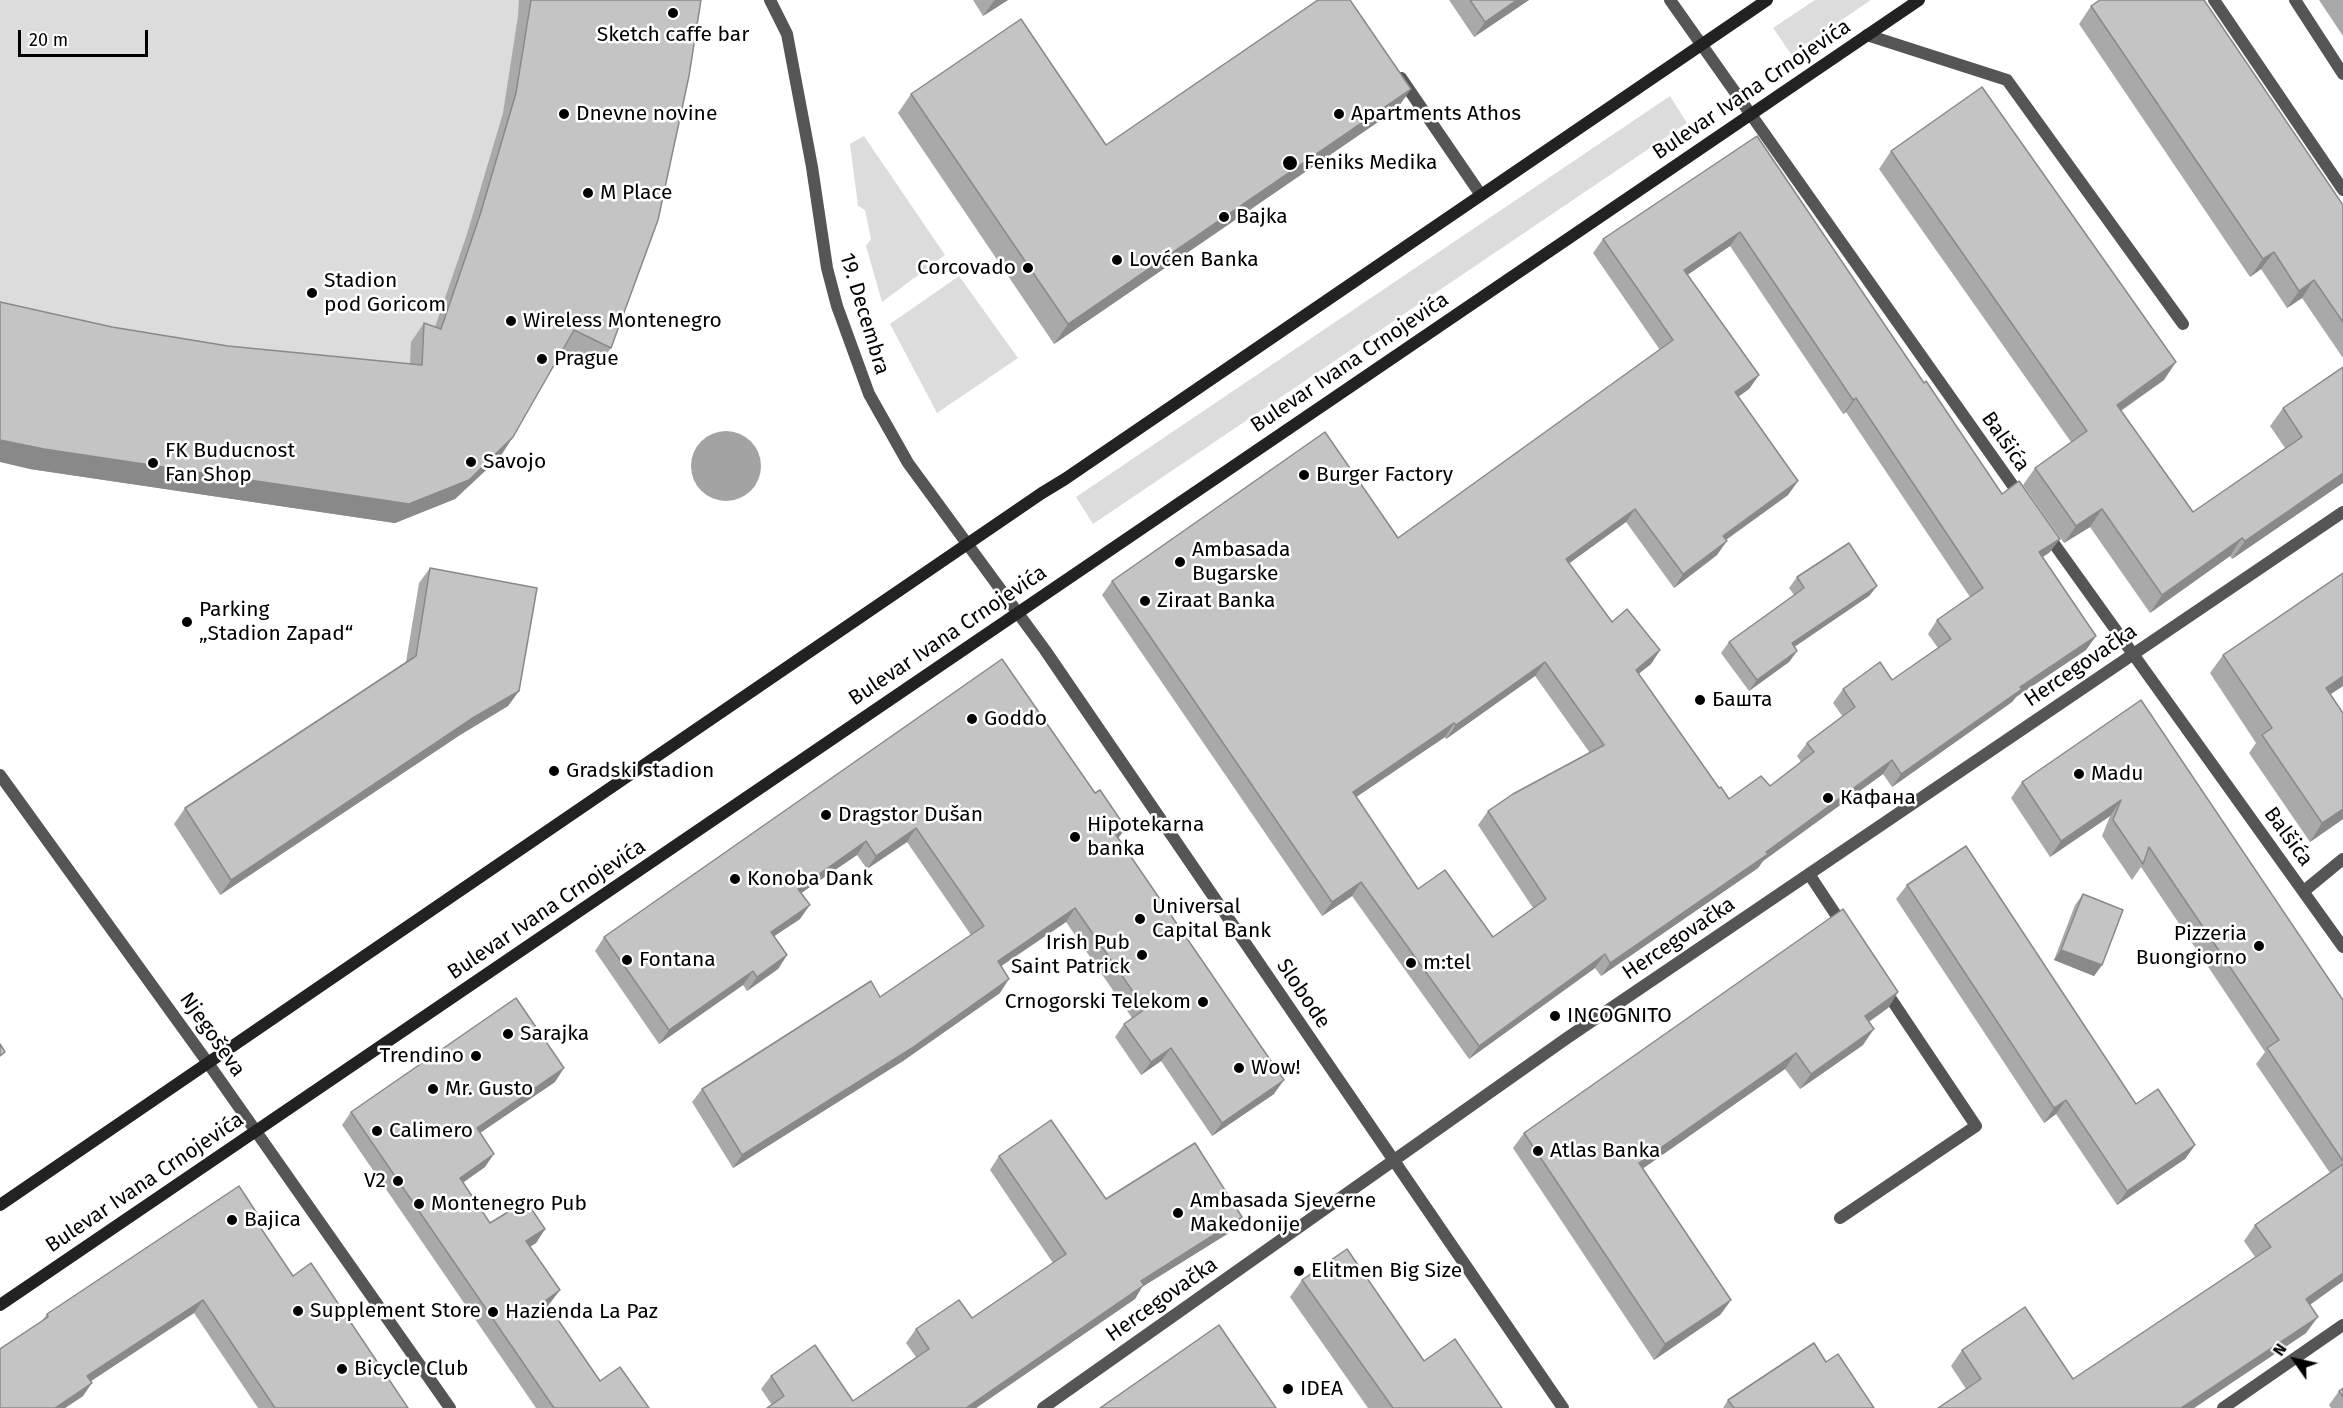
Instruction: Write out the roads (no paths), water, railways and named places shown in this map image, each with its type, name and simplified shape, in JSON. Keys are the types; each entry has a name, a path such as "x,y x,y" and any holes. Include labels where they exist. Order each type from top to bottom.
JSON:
{"main road":[{"path":"0,1206 1767,0"},
{"name":"Bulevar Ivana Crnojevića","path":"0,1305 1919,0"}],"street":[{"name":"19. Decembra","path":"770,0 787,34 812,168 827,268 857,365 869,394 908,463 968,544"},
{"name":"Balšića","path":"1670,0 2034,516 2343,947"},
{"path":"2214,0 2343,190"},
{"path":"2295,0 2343,74"},
{"path":"1867,35 2007,80 2182,324"},
{"path":"1395,69 1480,195"},
{"name":"Hercegovačka","path":"1044,1408 1567,1038 2343,512"},
{"name":"Slobode","path":"968,544 1018,613 1563,1408"},
{"name":"Njegoševa","path":"0,775 208,1063 450,1408"},
{"path":"2304,891 2343,859"},
{"path":"1809,874 1851,938"},
{"path":"1840,1218 1976,1126 1877,977"},
{"path":"2223,1408 2343,1325"}],"place":[{"name":"Sketch caffe bar","path":"673,13"},
{"name":"Dnevne novine","path":"564,114"},
{"name":"Apartments Athos","path":"1339,114"},
{"name":"Feniks Medika","path":"1290,163"},
{"name":"M Place","path":"588,193"},
{"name":"Bajka","path":"1224,217"},
{"name":"Lovćen Banka","path":"1117,260"},
{"name":"Corcovado","path":"1028,268"},
{"name":"Stadion pod Goricom","path":"312,293"},
{"name":"Wireless Montenegro","path":"511,321"},
{"name":"Prague","path":"542,359"},
{"name":"Savojo","path":"471,462"},
{"name":"FK Buducnost Fan Shop","path":"153,463"},
{"name":"Burger Factory","path":"1304,475"},
{"name":"Ambasada Bugarske","path":"1180,562"},
{"name":"Ziraat Banka","path":"1145,601"},
{"name":"Parking „Stadion Zapad“","path":"187,622"},
{"name":"Башта","path":"1700,700"},
{"name":"Goddo","path":"972,719"},
{"name":"Gradski stadion","path":"554,771"},
{"name":"Madu","path":"2079,774"},
{"name":"Кафана","path":"1828,798"},
{"name":"Dragstor Dušan","path":"826,815"},
{"name":"Hipotekarna banka","path":"1075,837"},
{"name":"Konoba Dank","path":"735,879"},
{"name":"Universal Capital Bank","path":"1140,919"},
{"name":"Pizzeria Buongiorno","path":"2259,946"},
{"name":"Irish Pub Saint Patrick","path":"1142,955"},
{"name":"Fontana","path":"627,960"},
{"name":"m:tel","path":"1411,963"},
{"name":"Crnogorski Telekom","path":"1203,1002"},
{"name":"INCOGNITO","path":"1555,1016"},
{"name":"Sarajka","path":"508,1034"},
{"name":"Trendino","path":"476,1056"},
{"name":"Wow!","path":"1239,1068"},
{"name":"Mr. Gusto","path":"433,1089"},
{"name":"Calimero","path":"377,1131"},
{"name":"Atlas Banka","path":"1538,1151"},
{"name":"V2","path":"398,1181"},
{"name":"Montenegro Pub","path":"419,1204"},
{"name":"Ambasada Sjeverne Makedonije","path":"1178,1213"},
{"name":"Bajica","path":"232,1220"},
{"name":"Еlitmen Big Size","path":"1299,1271"},
{"name":"Supplement Store","path":"298,1311"},
{"name":"Hazienda La Paz","path":"493,1312"},
{"name":"Bicycle Club","path":"342,1369"},
{"name":"IDEA","path":"1288,1389"}]}
